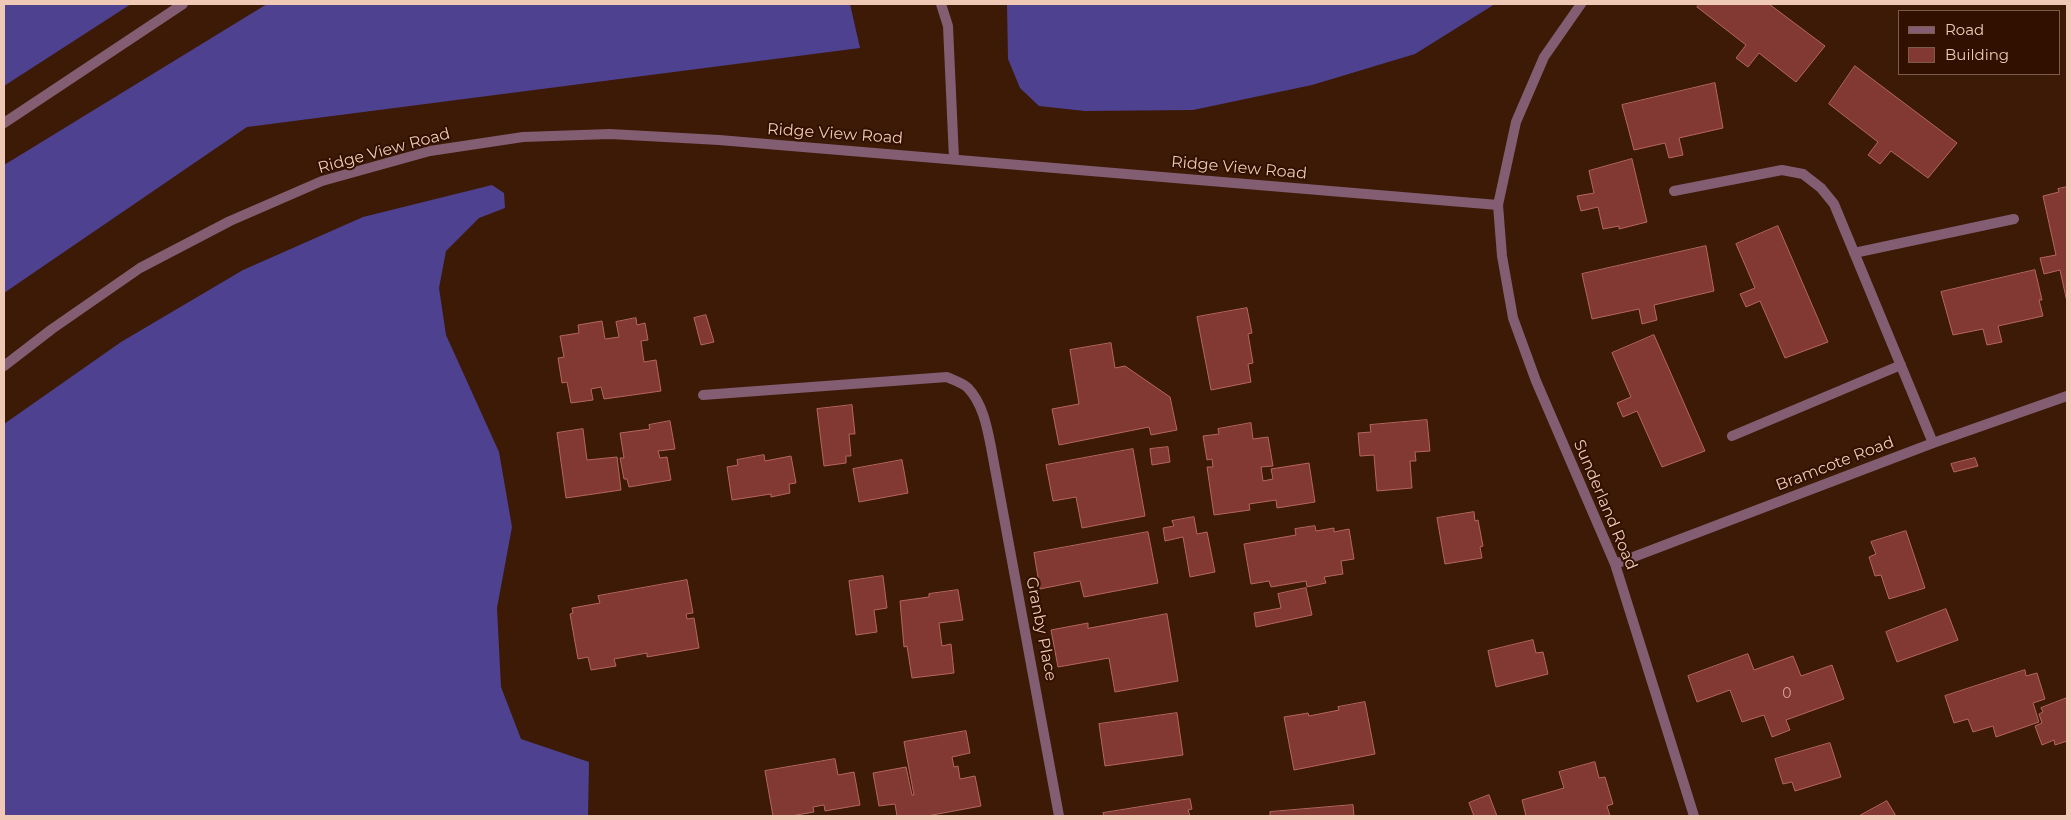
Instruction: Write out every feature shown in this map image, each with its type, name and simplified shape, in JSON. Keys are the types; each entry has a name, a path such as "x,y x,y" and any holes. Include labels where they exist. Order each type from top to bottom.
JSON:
{"street":[{"path":"4,123 182,4"},
{"path":"941,4 948,26 954,159"},
{"path":"1498,205 1516,122 1544,57 1581,4"},
{"name":"Ridge View Road","path":"4,366 52,329 140,268 230,221 322,181 430,151 524,136 610,134 954,159 1498,205"},
{"path":"1674,191 1782,170 1803,174 1821,188 1834,204 1934,443"},
{"name":"Sunderland Road","path":"1498,205 1502,256 1513,318 1536,381 1616,564 1694,816"},
{"path":"1854,253 2014,219"},
{"path":"1732,436 1901,365"},
{"name":"Granby Place","path":"703,395 947,377 967,387 979,404 992,447 1059,816"},
{"name":"Bramcote Road","path":"1616,564 1934,443 2067,396"}],"shaded area":[{"path":"4,4 131,4 4,86"},
{"path":"267,4 850,4 860,48 247,127 4,293 4,165"},
{"path":"1007,4 1495,4 1415,54 1312,85 1193,110 1085,111 1039,106 1020,88 1008,59"},
{"path":"492,185 504,193 505,208 479,218 446,251 439,288 446,335 499,452 512,527 497,608 501,687 521,739 589,762 588,816 4,816 4,424 121,342 243,270 363,217"}],"building":[{"path":"1700,4 1769,4 1825,46 1796,82 1759,53 1748,67 1736,58 1746,45 1697,7"},
{"path":"1855,66 1957,143 1928,178 1891,151 1880,164 1868,155 1878,142 1829,104"},
{"path":"1715,83 1723,128 1679,138 1683,155 1669,158 1665,143 1634,150 1622,105"},
{"path":"1632,159 1647,222 1619,229 1619,226 1603,229 1598,207 1581,211 1577,196 1594,193 1589,171"},
{"path":"2067,187 2067,302 2060,270 2044,274 2040,258 2056,255 2043,196 2059,192 2058,189"},
{"path":"1778,226 1828,342 1785,358 1760,301 1746,307 1740,294 1755,288 1736,244"},
{"path":"1706,246 1714,291 1654,305 1657,320 1642,324 1639,309 1592,319 1582,274"},
{"path":"2035,270 2042,300 2039,300 2043,316 1998,326 2002,342 1987,345 1983,329 1953,335 1941,292"},
{"path":"1247,308 1252,333 1248,334 1253,363 1248,364 1251,382 1211,390 1197,317"},
{"path":"706,315 714,342 701,345 694,318"},
{"path":"636,318 637,325 645,323 648,340 641,341 644,362 656,360 661,391 604,399 601,387 591,389 593,400 571,403 567,382 562,383 558,358 564,357 560,336 579,333 578,325 602,321 605,339 619,337 616,322"},
{"path":"1654,335 1705,451 1662,467 1637,411 1623,417 1617,403 1631,397 1612,353"},
{"path":"1111,343 1115,368 1125,366 1170,397 1177,430 1151,435 1149,427 1059,445 1052,409 1079,404 1070,350"},
{"path":"852,405 855,434 849,434 851,456 846,456 846,463 824,466 817,409"},
{"path":"1427,420 1430,451 1415,452 1416,461 1410,461 1412,488 1377,491 1374,455 1360,456 1358,433 1371,432 1370,425"},
{"path":"670,421 675,449 658,451 660,458 667,457 671,480 629,487 627,479 624,479 620,458 624,458 620,433 650,429 649,425"},
{"path":"1251,423 1253,439 1268,437 1273,466 1261,467 1263,481 1273,479 1271,469 1309,463 1315,502 1277,508 1276,500 1249,504 1250,510 1214,515 1207,467 1213,467 1212,459 1207,460 1203,436 1219,434 1218,429"},
{"path":"583,429 587,460 617,457 621,490 566,498 557,433"},
{"path":"1168,447 1170,462 1152,465 1150,449"},
{"path":"1133,449 1145,516 1082,528 1076,497 1053,501 1046,465"},
{"path":"764,455 765,461 791,456 796,483 789,484 790,493 771,497 771,494 732,500 727,467 738,465 737,460"},
{"path":"1975,458 1978,466 1954,472 1951,464"},
{"path":"902,460 908,493 859,502 853,469"},
{"path":"1474,512 1475,521 1478,520 1483,546 1480,547 1482,558 1445,564 1437,518"},
{"path":"1194,517 1197,534 1207,532 1215,572 1190,577 1183,537 1165,541 1163,528 1174,526 1172,521"},
{"path":"1315,526 1316,531 1334,528 1334,532 1349,529 1354,559 1341,561 1343,574 1324,577 1326,583 1307,587 1306,581 1271,587 1269,581 1251,584 1244,544 1296,535 1295,529"},
{"path":"1906,531 1925,588 1889,599 1881,575 1875,576 1869,557 1876,554 1871,542"},
{"path":"1148,532 1158,583 1084,597 1080,581 1040,589 1034,553"},
{"path":"883,576 887,608 874,610 877,632 856,635 849,581"},
{"path":"687,580 693,613 686,614 687,619 694,618 699,648 647,657 647,653 614,659 616,666 591,670 588,657 578,659 570,614 573,613 572,608 600,603 598,596"},
{"path":"1306,588 1312,615 1256,627 1254,613 1281,608 1278,594"},
{"path":"958,590 963,620 939,623 942,646 951,644 954,673 912,678 907,646 904,647 900,601"},
{"path":"1946,609 1958,640 1897,662 1886,632"},
{"path":"1167,614 1178,681 1115,692 1109,658 1058,667 1051,630 1088,623 1088,628"},
{"path":"1533,640 1536,653 1543,652 1548,674 1496,687 1488,651"},
{"path":"1748,654 1754,670 1793,656 1801,676 1832,665 1844,699 1786,720 1790,730 1772,737 1764,715 1742,722 1730,690 1697,702 1688,676"},
{"path":"2025,670 2026,676 2037,673 2045,699 2033,703 2039,722 1996,737 1993,726 1973,732 1968,719 1954,723 1945,696"},
{"path":"2067,698 2067,741 2055,745 2054,740 2042,745 2035,726 2042,723 2039,714 2043,712 2041,708"},
{"path":"1365,702 1375,754 1294,770 1284,717 1308,713 1309,716 1339,710 1338,707"},
{"path":"1177,713 1183,755 1105,766 1099,724"},
{"path":"966,731 970,753 952,757 954,767 958,766 960,779 975,776 981,806 927,816 897,816 895,804 879,806 873,773 906,767 912,795 914,795 904,742"},
{"path":"1830,743 1841,777 1795,791 1792,782 1783,784 1775,759"},
{"path":"835,759 838,775 854,772 860,805 825,811 824,805 813,807 814,812 791,816 773,816 765,771"},
{"path":"1595,762 1599,778 1605,777 1613,804 1607,806 1610,816 1526,816 1522,800 1564,788 1559,772"},
{"path":"1489,795 1497,816 1474,816 1469,803"},
{"path":"1190,799 1192,809 1188,810 1190,816 1104,816 1103,813"},
{"path":"1887,801 1896,816 1859,816"},
{"path":"1353,805 1354,816 1270,816 1270,812"}]}
